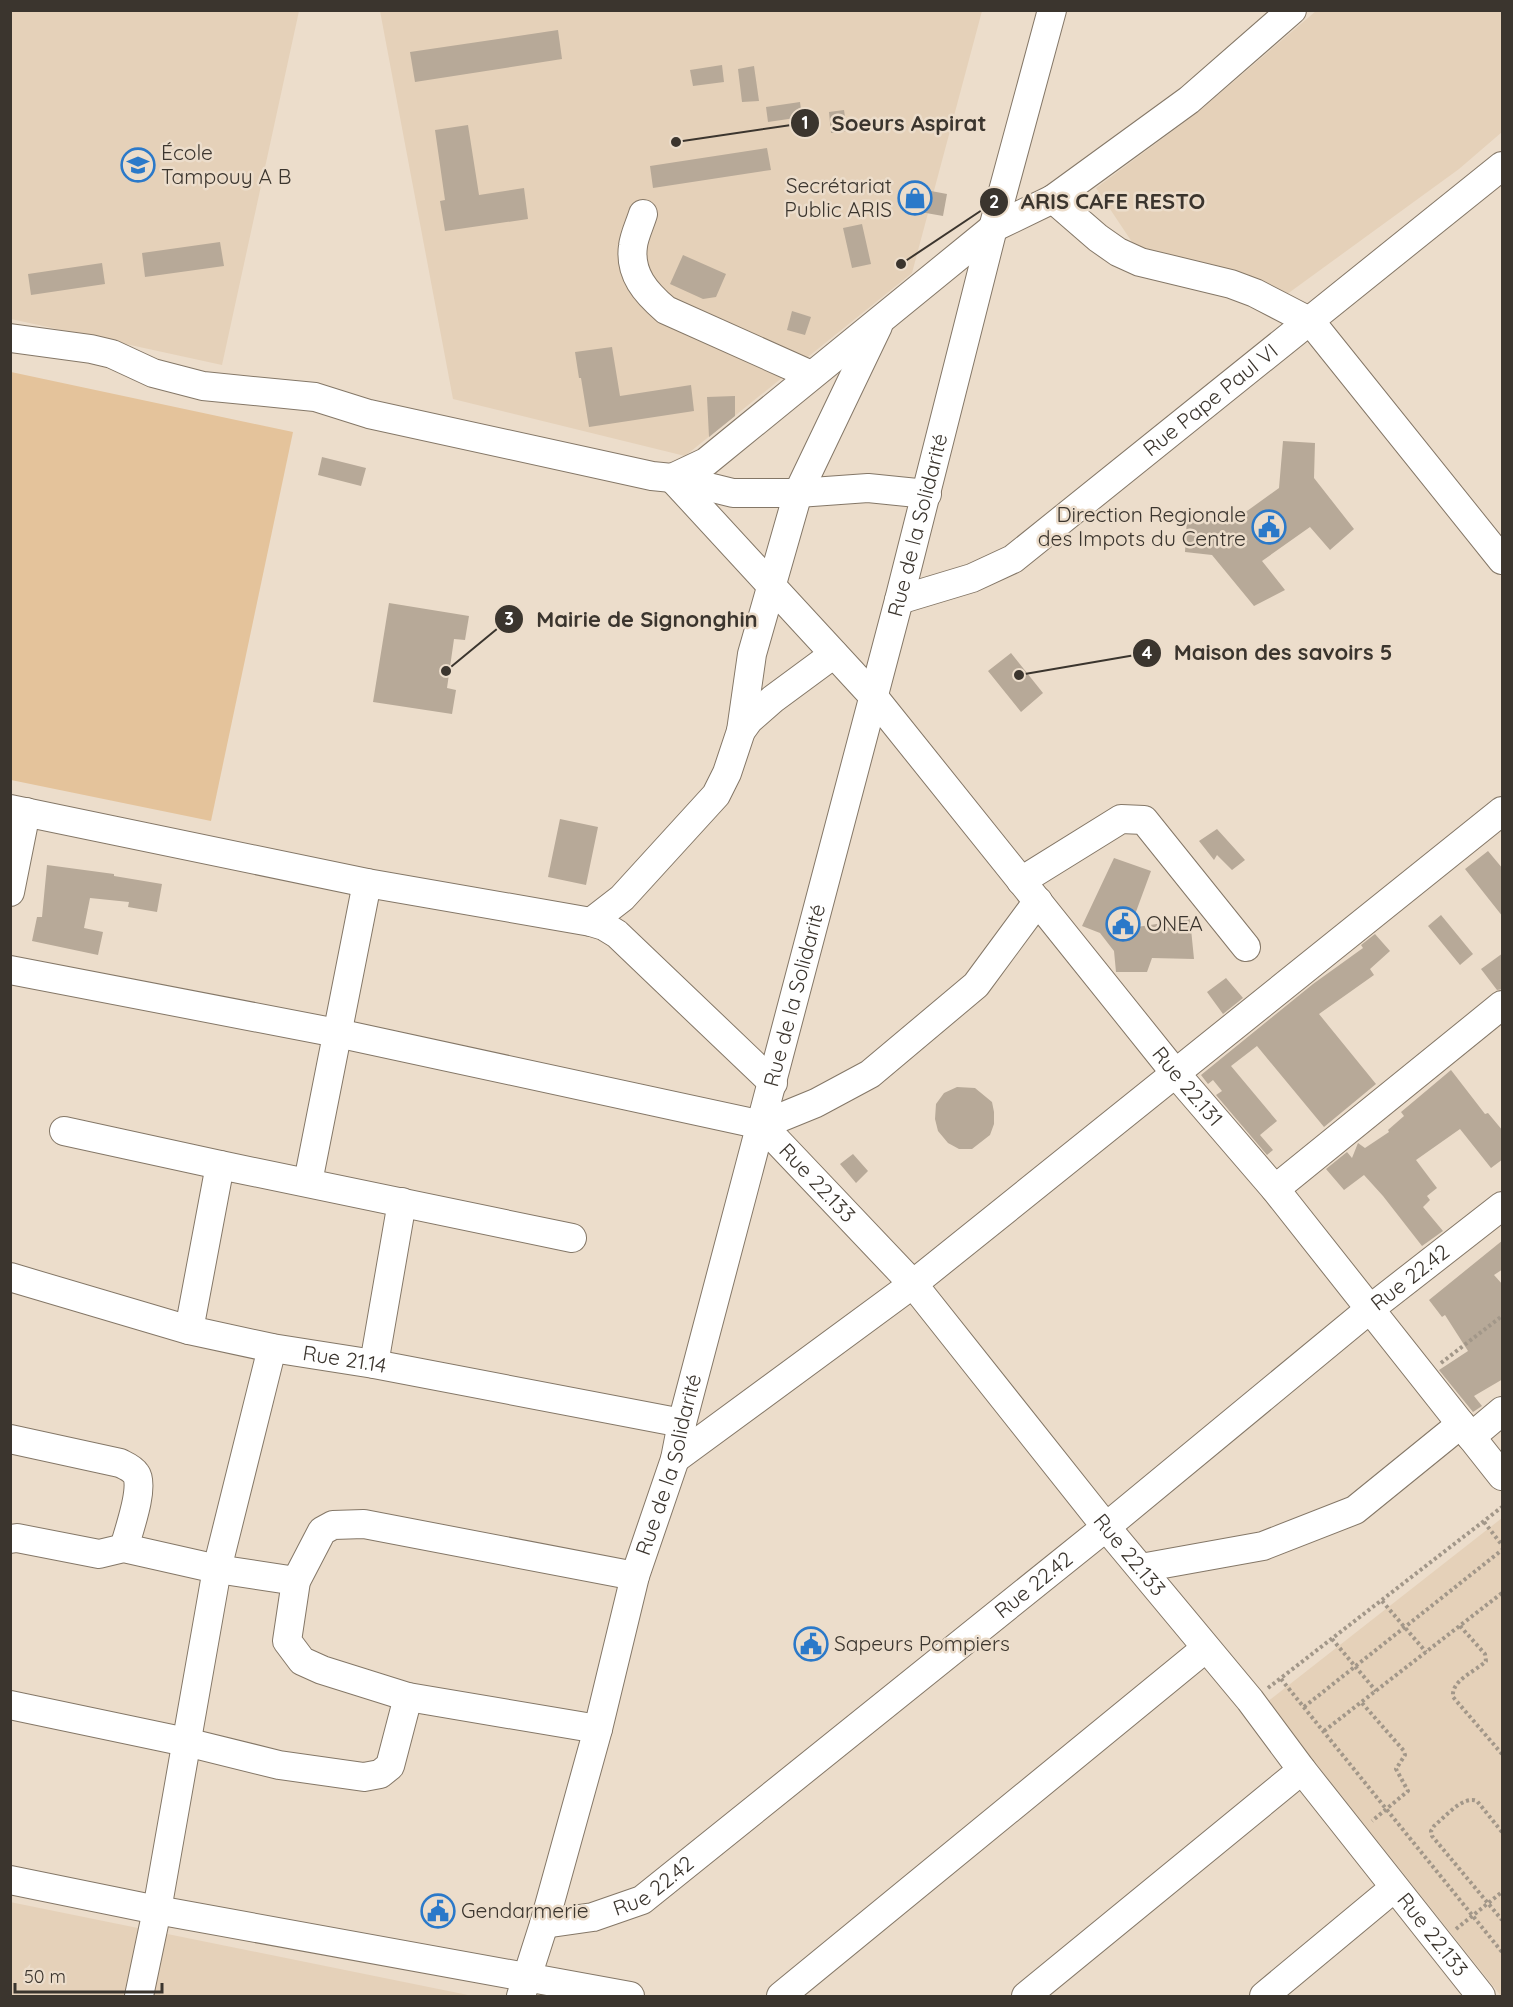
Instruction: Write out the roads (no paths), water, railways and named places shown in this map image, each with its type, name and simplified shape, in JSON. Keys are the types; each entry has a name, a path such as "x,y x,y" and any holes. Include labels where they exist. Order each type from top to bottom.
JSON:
{"street":[{"name":"Rue de la Solidarité","path":"527,1990 598,1729 635,1576 675,1459 682,1423 900,600 993,228 1052,10"},
{"path":"672,478 705,462 993,228 1053,199 1189,100 1292,10"},
{"name":"Rue Pape Paul VI","path":"900,600 972,578 1013,559 1503,166"},
{"path":"1053,199 1118,252 1140,262 1231,284 1255,293 1311,322 1503,560"},
{"path":"643,214 633,246 634,271 648,295 666,310 812,375"},
{"path":"591,922 622,898 716,795 727,773 741,731 753,654 798,493 880,320"},
{"path":"10,338 91,349 111,354 153,373 203,386 315,397 380,416 733,493 798,493 868,488 927,494"},
{"name":"Rue 22.131","path":"672,478 873,696 1176,1074 1275,1189 1503,1476"},
{"path":"741,731 773,699 834,654"},
{"path":"10,892 18,811 367,883 591,922 604,926 617,934 773,1083"},
{"path":"675,1459 913,1284 1503,811"},
{"path":"10,970 337,1033 762,1125 816,1103 870,1074 976,985 1030,891 1121,819 1144,820 1246,947"},
{"path":"308,1182 367,883"},
{"path":"1275,1189 1503,1005"},
{"name":"Rue 22.133","path":"762,1125 913,1284 1106,1527 1250,1700 1437,1944 1480,1996"},
{"path":"64,1131 220,1166 308,1182 572,1238"},
{"path":"189,1330 220,1166"},
{"path":"375,1364 402,1202"},
{"name":"Rue 22.42","path":"544,1924 593,1917 642,1900 1106,1527 1370,1309 1503,1206"},
{"name":"Rue 21.14","path":"10,1276 189,1330 272,1348 375,1364 682,1423"},
{"path":"139,1996 157,1910 217,1569 272,1348"},
{"path":"1141,1568 1263,1546 1355,1510 1466,1430 1503,1412"},
{"path":"10,1439 120,1463 137,1474 140,1485 124,1548"},
{"path":"598,1729 408,1697 322,1670 302,1661 287,1641 296,1581 322,1531 333,1525 349,1523 635,1576"},
{"path":"10,1539 17,1538 99,1554 124,1548 217,1569 296,1581"},
{"path":"781,1996 1206,1648"},
{"path":"10,1705 186,1742 279,1765 364,1777 380,1774 390,1766 408,1697"},
{"path":"1026,1996 1302,1770"},
{"path":"10,1880 527,1990 630,1996"},
{"path":"1264,1996 1394,1888"}],"place":[{"name":"Soeurs Aspirat","path":"676,142"},
{"name":"École Tampouy A B","path":"138,165"},
{"name":"Secrétariat Public ARIS","path":"915,198"},
{"name":"ARIS CAFE RESTO","path":"901,264"},
{"name":"Direction Regionale des Impots du Centre","path":"1269,527"},
{"name":"Mairie de Signonghin","path":"446,671"},
{"name":"Maison des savoirs 5","path":"1019,675"},
{"name":"ONEA","path":"1123,924"},
{"name":"Sapeurs Pompiers","path":"811,1644"},
{"name":"Gendarmerie","path":"438,1911"}]}
